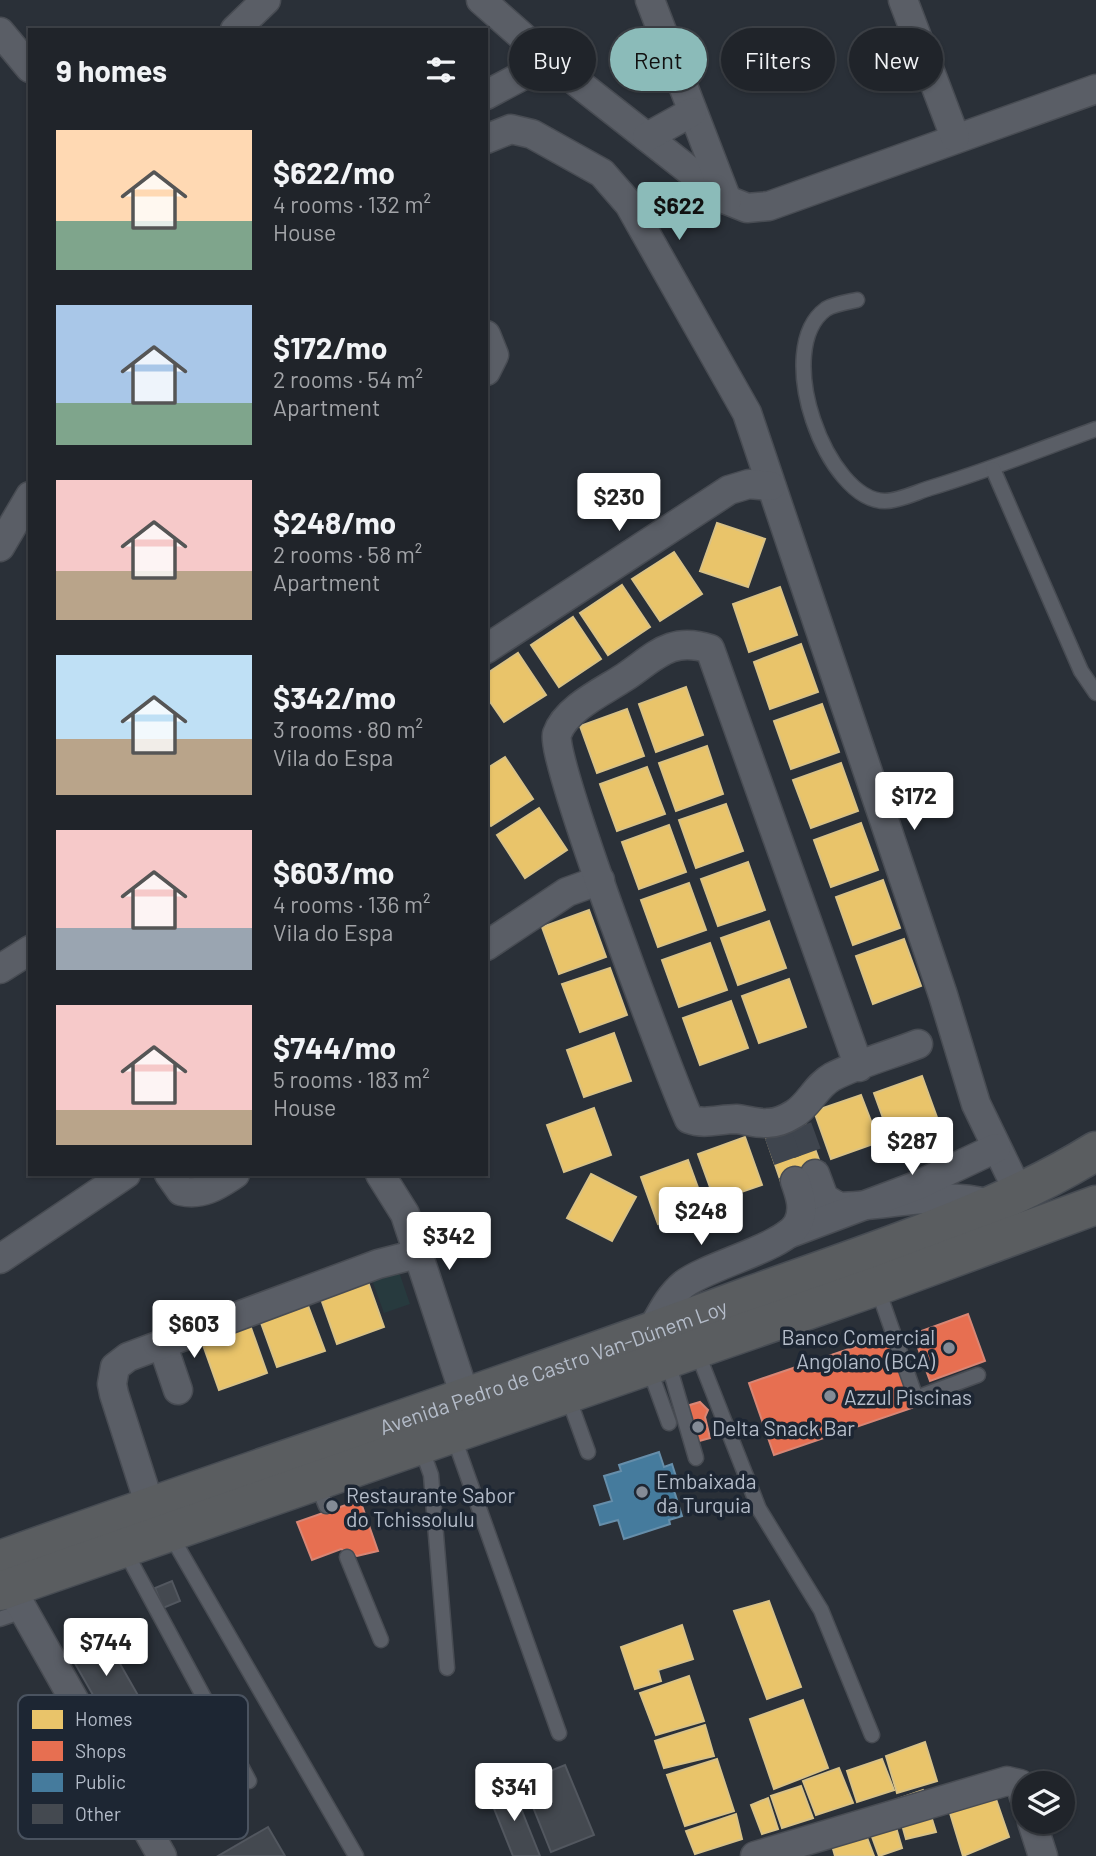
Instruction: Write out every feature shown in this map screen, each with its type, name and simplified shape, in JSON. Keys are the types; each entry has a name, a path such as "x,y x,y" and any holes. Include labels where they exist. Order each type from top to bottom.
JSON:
{"highway":[{"name":"Avenida Pedro de Castro Van-Dúnem Loy","path":"7,1594 123,1548 159,1519 321,1494 436,1439 567,1393 665,1351 1004,1199 1096,1151"},
{"name":"Avenida Pedro de Castro Van-Dúnem Loy","path":"7,1594 159,1519 465,1396 665,1351 877,1286 1096,1205"}],"street":[{"path":"237,28 266,0"},
{"path":"481,0 513,28"},
{"path":"650,0 727,200"},
{"path":"903,0 955,137"},
{"path":"0,32 28,66"},
{"path":"488,94 509,83"},
{"path":"588,91 727,200 747,208 769,206 955,137 1096,89"},
{"path":"647,137 692,112"},
{"path":"488,138 512,129 532,134 602,173 629,204 747,413 943,995 970,1088 996,1148 1004,1199 945,1198 862,1207 833,1205 805,1177 802,1210 797,1224 788,1234"},
{"path":"488,340 494,355 488,367"},
{"path":"488,648 729,490 749,484 771,486"},
{"path":"0,547 28,499"},
{"path":"859,1067 710,649 690,642 667,648 578,709 563,722 555,736 557,753 600,880 689,1119 700,1124 735,1119 786,1124 819,1086 918,1044"},
{"path":"488,945 567,892 600,880"},
{"path":"0,969 28,953"},
{"path":"665,1351 669,1299 701,1273 788,1234 943,1175 996,1148"},
{"path":"0,1259 123,1176"},
{"path":"170,1176 181,1191 191,1193 216,1186 232,1176"},
{"path":"381,1176 405,1214 465,1396"},
{"path":"159,1519 112,1384 115,1367 128,1357 379,1264 417,1254"},
{"path":"163,1346 178,1390"},
{"path":"7,1594 67,1695"},
{"path":"755,1856 1007,1781 1012,1782"},
{"path":"1036,1834 1043,1856"},
{"path":"152,1839 162,1856"}],"lane":[{"path":"857,300 827,309 807,332 801,366 806,404 828,454 860,495 885,501 993,469 1096,429"},
{"path":"993,469 1081,671 1096,692"},
{"path":"877,1286 916,1398 978,1375"},
{"path":"665,1351 669,1423"},
{"path":"665,1351 696,1458"},
{"path":"665,1351 821,1610 872,1735"},
{"path":"567,1393 587,1452"},
{"path":"436,1439 431,1475 447,1668"},
{"path":"436,1439 559,1733"},
{"path":"159,1519 356,1856"},
{"path":"123,1548 202,1695"},
{"path":"347,1557 381,1640"}],"green space":[{"path":"390,1270 400,1275 410,1304 384,1313 371,1277"}],"building: Homes":[{"path":"717,523 765,539 748,587 700,571"},
{"path":"674,552 702,594 660,621 632,579"},
{"path":"622,585 650,627 608,655 580,613"},
{"path":"780,587 797,635 749,652 733,604"},
{"path":"573,617 601,659 559,687 531,645"},
{"path":"801,644 818,692 770,709 754,662"},
{"path":"518,653 546,695 504,722 488,699 488,673"},
{"path":"686,687 703,735 656,752 639,704"},
{"path":"822,704 839,752 791,769 774,721"},
{"path":"627,709 644,756 597,773 580,726"},
{"path":"707,746 723,794 676,811 659,763"},
{"path":"505,757 533,799 491,826 488,822 488,768"},
{"path":"841,763 858,811 811,828 793,780"},
{"path":"647,767 665,814 617,831 600,784"},
{"path":"726,804 743,851 696,868 679,820"},
{"path":"539,808 567,850 525,878 497,835"},
{"path":"861,823 878,870 831,887 814,840"},
{"path":"669,825 686,872 639,889 622,842"},
{"path":"748,862 765,910 718,926 701,879"},
{"path":"883,880 900,928 853,945 836,897"},
{"path":"689,883 706,930 658,947 641,900"},
{"path":"589,910 606,957 559,974 542,927"},
{"path":"769,921 786,968 738,985 721,938"},
{"path":"904,939 921,986 873,1004 856,956"},
{"path":"710,943 727,990 679,1007 662,960"},
{"path":"610,968 627,1015 580,1032 562,984"},
{"path":"789,979 806,1027 759,1043 742,996"},
{"path":"731,1001 748,1048 700,1065 683,1018"},
{"path":"614,1033 631,1081 584,1097 567,1050"},
{"path":"922,1076 939,1123 891,1140 874,1093"},
{"path":"861,1095 879,1142 831,1159 814,1111"},
{"path":"594,1108 611,1155 564,1172 547,1125"},
{"path":"806,1124 823,1171 782,1185 766,1138"},
{"path":"745,1137 762,1185 715,1201 698,1154"},
{"path":"688,1160 705,1207 658,1224 641,1177"},
{"path":"591,1174 636,1197 612,1241 567,1218"},
{"path":"367,1279 384,1327 337,1344 320,1296"},
{"path":"307,1303 325,1351 277,1367 260,1320"},
{"path":"250,1325 267,1373 219,1390 202,1342"},
{"path":"769,1601 801,1687 767,1699 734,1611"},
{"path":"682,1625 693,1659 658,1670 661,1681 635,1689 621,1647"},
{"path":"689,1676 704,1721 656,1735 640,1693"},
{"path":"803,1700 828,1768 774,1789 750,1719"},
{"path":"705,1725 714,1756 664,1768 655,1741"},
{"path":"925,1742 937,1781 897,1793 886,1756"},
{"path":"717,1759 734,1811 685,1826 667,1775"},
{"path":"882,1759 894,1790 857,1802 847,1771"},
{"path":"839,1768 853,1803 816,1815 803,1781"},
{"path":"988,1776 1009,1837 963,1856 943,1790"},
{"path":"801,1786 813,1818 782,1828 771,1796"},
{"path":"923,1790 936,1832 906,1839 895,1800"},
{"path":"768,1798 778,1829 762,1834 751,1805"},
{"path":"889,1803 902,1848 879,1856 863,1812"},
{"path":"736,1814 742,1839 695,1854 686,1831"},
{"path":"858,1814 874,1856 835,1856 826,1824"}],"building: Shops":[{"name":"Banco Comercial Angolano (BCA)","path":"968,1314 985,1361 930,1381 913,1334"},
{"name":"Azzul Piscinas","path":"887,1336 912,1408 774,1455 749,1383"},
{"name":"Delta Snack Bar","path":"700,1402 708,1410 705,1417 710,1438 692,1443 683,1407"},
{"path":"360,1500 378,1551 357,1556 341,1549 312,1560 297,1522"}],"building: Public":[{"name":"Embaixada da Turquia","path":"659,1452 664,1467 672,1464 678,1483 672,1484 682,1516 669,1520 670,1524 624,1539 618,1520 600,1525 594,1506 612,1501 604,1476 621,1471 619,1465"}],"building: Other":[{"path":"172,1581 180,1601 163,1608 155,1588"},
{"path":"103,1634 138,1695 93,1695 69,1653"},
{"path":"565,1765 594,1835 551,1852 523,1782"},
{"path":"512,1786 540,1856 513,1856 489,1796"},
{"path":"268,1827 285,1856 218,1856"}],"tunnel":[{"path":"798,1127 815,1174"},
{"path":"778,1134 795,1181"}],"place":[{"name":"Banco Comercial Angolano (BCA)","path":"949,1348"},
{"name":"Azzul Piscinas","path":"830,1396"},
{"name":"Delta Snack Bar","path":"698,1427"},
{"name":"Embaixada da Turquia","path":"642,1492"},
{"name":"Restaurante Sabor do Tchissolulu","path":"332,1506"}]}
